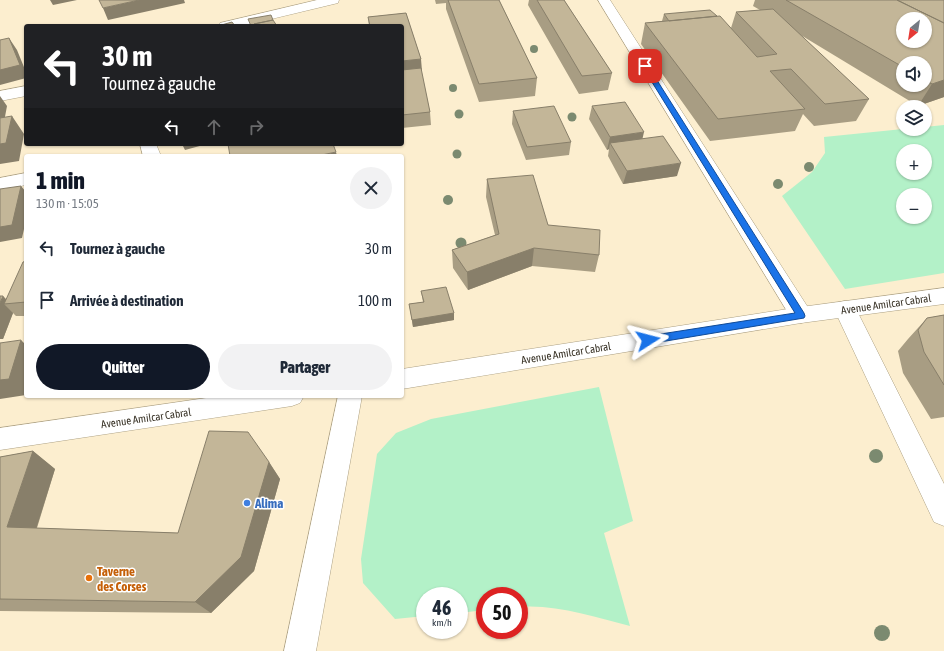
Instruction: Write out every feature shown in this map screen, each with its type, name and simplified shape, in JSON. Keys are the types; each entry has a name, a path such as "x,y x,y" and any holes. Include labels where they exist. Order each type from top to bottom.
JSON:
{"main road":[{"path":"233,24 333,0"},
{"path":"604,0 801,316"},
{"path":"0,96 24,91"},
{"path":"0,184 24,179"},
{"name":"Avenue Amilcar Cabral","path":"404,379 845,309 944,296"},
{"path":"845,309 944,513"},
{"name":"Avenue Amilcar Cabral","path":"0,439 200,403 266,398"},
{"path":"300,651 350,398"}],"green space":[{"path":"944,125 944,273 845,289 782,196 812,172 825,153 824,137 896,130 896,136 932,136 932,126"},
{"path":"599,387 633,521 604,533 630,626 561,609 528,607 528,587 476,587 476,611 468,612 468,587 416,587 416,617 395,619 363,583 361,559 377,454 396,433 431,419"}],"building":[{"path":"99,0 139,0 103,8"},
{"path":"448,0 499,0 537,78 479,84"},
{"path":"537,0 564,0 612,73 582,76"},
{"path":"786,0 897,0 922,12 896,12 896,48 932,48 932,17 944,23 944,80 932,84 932,56 896,56 896,63"},
{"path":"897,0 944,0 944,23 932,17 932,12 922,12"},
{"path":"773,9 869,99 825,104 791,69 770,71 805,109 718,119 645,23 720,16 757,57 777,54 736,12"},
{"path":"710,10 717,16 669,21 664,14"},
{"path":"406,13 421,59 404,61 404,24 370,24 368,17"},
{"path":"271,15 273,20 250,24 248,19"},
{"path":"273,20 276,24 254,24"},
{"path":"9,38 20,65 0,70 0,40"},
{"path":"421,68 430,112 404,115 404,70"},
{"path":"625,102 644,132 610,137 592,106"},
{"path":"554,106 571,142 527,147 513,111"},
{"path":"12,116 6,143 0,144 0,118"},
{"path":"663,136 681,163 627,171 610,143"},
{"path":"228,146 334,146 336,152 326,154 230,154"},
{"path":"533,175 548,225 600,230 599,255 534,248 467,272 452,250 499,234 487,179"},
{"path":"21,186 12,225 0,227 0,189"},
{"path":"23,262 24,302 4,304"},
{"path":"446,287 454,313 412,320 409,304 424,302 421,291"},
{"path":"0,296 3,296 0,303"},
{"path":"944,315 944,385 924,352 918,330 927,318"},
{"path":"21,340 9,379 0,380 0,343"},
{"path":"209,431 248,432 269,462 241,557 195,602 0,599 0,457 33,451 7,527 178,533"}],"place":[{"name":"Alima","path":"247,503"},
{"name":"Taverne des Corses","path":"89,578"}],"route":[{"path":"645,66 801,316 648,340"}]}
